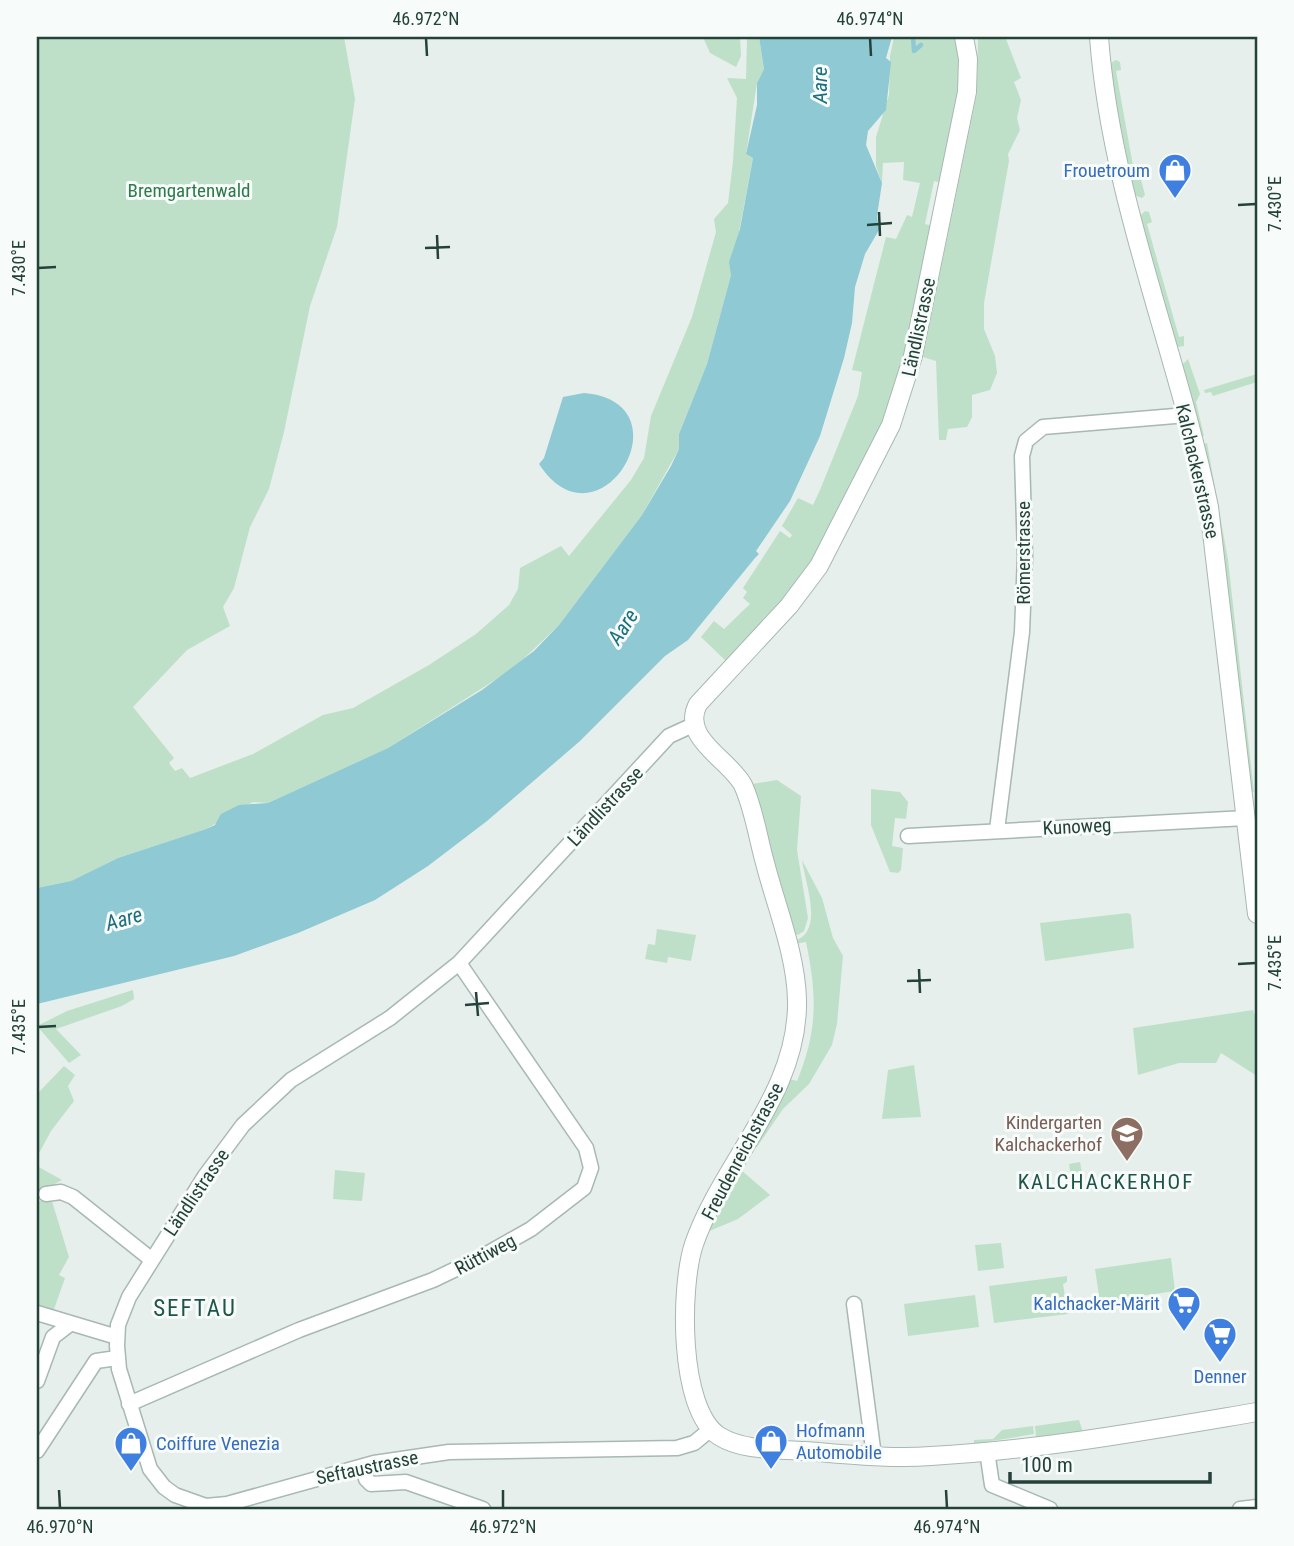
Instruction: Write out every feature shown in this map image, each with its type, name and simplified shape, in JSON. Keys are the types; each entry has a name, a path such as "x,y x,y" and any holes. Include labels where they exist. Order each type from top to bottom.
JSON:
{"street":[{"name":"Ländlistrasse","path":"117,1358 117,1337 123,1310 205,1176 243,1125 291,1080 390,1018 459,963 669,736 694,725 698,704 789,606 819,566 891,425 913,356 967,92 968,59 964,37"},
{"name":"Kalchackerstrasse","path":"1099,37 1117,160 1187,415 1213,533 1257,914"},
{"name":"Römerstrasse","path":"997,830 1022,632 1025,556 1022,456 1026,441 1044,427 1187,415"},
{"name":"Freudenreichstrasse","path":"694,725 702,740 743,786 793,968 797,998 795,1031 786,1067 704,1222 689,1261 685,1307 691,1376 697,1405 711,1429"},
{"name":"Kunoweg","path":"908,836 1246,818"},
{"name":"Rüttiweg","path":"129,1404 299,1330 433,1280 531,1229 584,1188 591,1168 586,1148 459,963"},
{"path":"46,1194 61,1192 74,1197 152,1260"},
{"path":"854,1304 874,1456"},
{"path":"37,1313 117,1337"},
{"path":"37,1381 53,1337 70,1324"},
{"path":"37,1451 96,1361 117,1358"},
{"name":"Seftaustrasse","path":"117,1358 146,1459 156,1479 175,1495 194,1503 228,1504 364,1466 449,1452 677,1448 694,1443 711,1429"},
{"path":"711,1429 742,1445 874,1456 932,1456 987,1451 1257,1412"},
{"path":"987,1451 992,1485 1050,1509"},
{"path":"364,1466 366,1479 371,1484 406,1482 483,1509"},
{"path":"1240,1509 1257,1507"}],"green space":[{"name":"Bremgartenwald","path":"37,37 344,37 355,99 337,227 310,306 284,432 269,489 250,527 234,588 223,607 230,626 187,650 133,707 174,758 169,763 175,771 182,768 190,778 253,754 323,715 353,708 429,665 476,634 509,605 518,589 520,568 561,546 569,556 631,480 644,458 651,416 692,317 716,232 714,219 728,203 737,98 727,78 746,79 747,37 759,37 764,69 757,83 746,154 753,158 731,275 707,364 679,434 679,449 642,515 559,625 514,668 388,748 268,803 253,802 206,829 118,858 71,881 37,888"},
{"path":"703,37 740,37 741,56 736,67 710,53"},
{"path":"894,37 958,37 963,70 942,183 934,181 925,224 933,226 910,339 891,406 802,579 727,662 701,637 714,621 724,629 750,604 743,598 747,592 743,588 780,531 790,538 792,535 782,526 798,498 813,505 858,396 862,372 852,370 886,237 896,239 907,215 912,217 920,183 903,180 904,162 883,163 882,183 876,166 876,137 889,95 890,56"},
{"path":"978,37 1006,39 1021,78 1014,82 1021,100 1017,118 1020,130 1008,154 1009,161 984,303 984,329 995,356 997,373 990,390 972,395 972,417 967,427 948,429 946,440 939,440 936,361 923,357 977,93"},
{"path":"1116,60 1120,62 1121,70 1116,71 1135,177 1140,176 1145,195 1142,198 1134,195 1121,147 1109,64"},
{"path":"1145,211 1149,212 1152,222 1147,224 1179,337 1184,336 1184,346 1178,347 1173,341 1139,217"},
{"path":"1188,359 1200,394 1196,402 1204,436 1199,437 1181,366"},
{"path":"1257,374 1257,382 1213,396 1211,392 1205,393 1204,390"},
{"path":"1207,443 1228,560 1254,792 1250,793 1201,445"},
{"path":"777,780 801,796 797,850 808,918 804,931 798,935 791,933 752,784"},
{"path":"871,789 900,792 908,802 906,819 895,818 892,846 903,848 901,870 898,873 890,872 871,825"},
{"path":"802,860 822,898 833,938 843,956 837,1024 832,1045 809,1084 783,1109 757,1147 755,1145 789,1079 797,1081 812,1029 814,996 806,942 795,944 794,941 803,936 809,928 811,917"},
{"path":"1128,913 1131,915 1134,948 1045,961 1040,923"},
{"path":"657,929 696,935 691,961 668,957 667,963 645,959 648,944 655,945"},
{"path":"133,990 134,999 122,1006 56,1029 81,1055 69,1063 37,1026 67,1011"},
{"path":"1253,1010 1257,1021 1257,1076 1221,1053 1216,1063 1179,1063 1138,1075 1133,1028"},
{"path":"914,1065 921,1117 882,1119 888,1070"},
{"path":"64,1066 75,1075 68,1086 74,1101 51,1131 37,1157 37,1094"},
{"path":"1080,1162 1085,1189 1073,1191 1069,1164"},
{"path":"37,1166 62,1180 37,1194"},
{"path":"335,1170 365,1173 362,1201 333,1199"},
{"path":"741,1170 770,1195 738,1219 707,1232"},
{"path":"51,1198 69,1257 59,1275 65,1278 53,1312 37,1307 37,1202"},
{"path":"1001,1243 1004,1268 978,1271 975,1245"},
{"path":"1171,1258 1175,1291 1100,1302 1095,1269"},
{"path":"1067,1276 1067,1282 1063,1284 1068,1314 994,1323 989,1286"},
{"path":"975,1295 979,1327 908,1336 904,1304"},
{"path":"1079,1420 1083,1432 1036,1438 1035,1426"},
{"path":"1033,1426 1034,1434 974,1444 974,1440 993,1439 1002,1430"}],"water":[{"name":"Aare","path":"759,37 892,37 886,58 891,62 886,110 868,131 866,145 882,183 877,216 879,230 865,254 855,287 852,323 844,358 820,436 790,501 756,551 759,554 688,640 665,656 580,741 487,821 428,866 375,900 298,933 234,956 37,1004 37,888 71,881 118,858 206,829 215,825 221,814 239,805 268,803 388,748 482,690 534,651 559,625 642,515 679,449 679,434 707,364 731,275 729,262 740,229 753,158 746,154 757,105 757,83 764,69"},
{"path":"584,393 615,402 631,421 633,444 624,466 608,484 586,493 563,488 539,464 544,458 563,397"}],"waterway":[{"path":"913,37 914,51 921,45"}],"place":[{"name":"Frouetroum","path":"1175,200"},
{"name":"Kindergarten Kalchackerhof","path":"1127,1163"},
{"name":"Kalchacker-Märit","path":"1184,1333"},
{"name":"Denner","path":"1220,1364"},
{"name":"Hofmann Automobile","path":"771,1471"},
{"name":"Coiffure Venezia","path":"131,1473"}],"district":[{"name":"KALCHACKERHOF","path":"1106,1182"},
{"name":"SEFTAU","path":"195,1308"}]}
